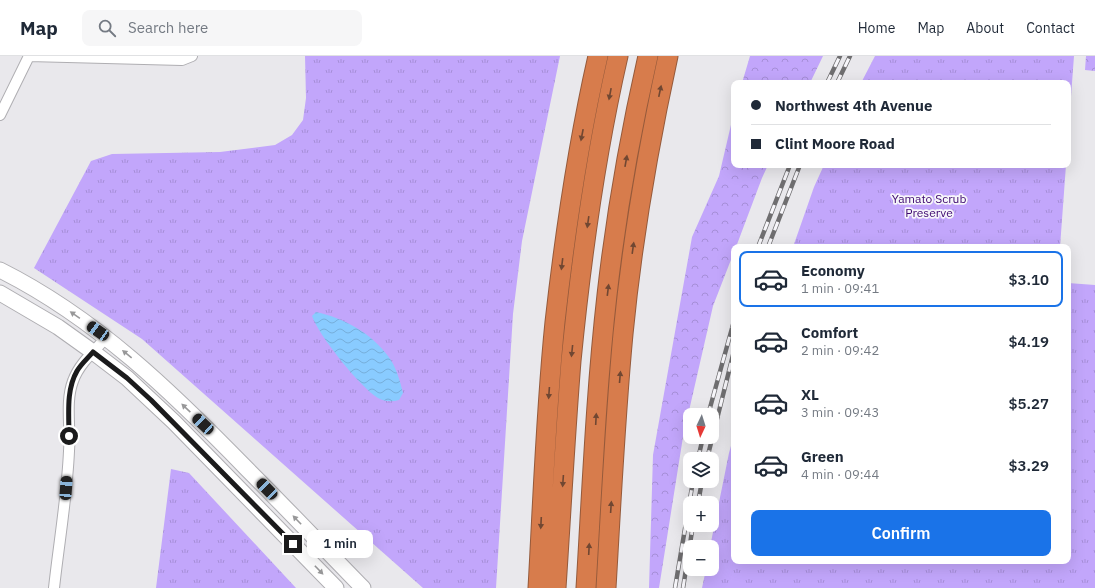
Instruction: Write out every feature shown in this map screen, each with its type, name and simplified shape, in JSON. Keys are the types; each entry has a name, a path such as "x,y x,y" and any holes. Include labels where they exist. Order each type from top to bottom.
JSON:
{"highway":[{"path":"538,588 555,323 574,183 598,56"},
{"path":"556,588 568,401 579,288 596,168 618,56"},
{"path":"586,588 598,389 607,294 624,176 648,56"},
{"path":"606,588 617,413 628,292 646,167 668,56"}],"street":[{"path":"0,115 29,56 182,60 192,56"},
{"path":"0,270 17,278 63,306 131,358 203,424 363,588"},
{"path":"0,293 58,327 127,378 160,409 336,588"},
{"path":"54,588 69,450 69,395 77,370 106,338"}],"green space":[{"path":"305,56 560,56 522,241 513,314 496,588 423,588 142,339 34,268 91,161 112,154 220,152 275,145 292,135 303,120 306,98"},
{"path":"750,56 823,56 811,80 743,80"},
{"path":"875,56 1074,56 1071,96 1071,80 863,80"},
{"path":"1086,56 1095,56 1095,71 1085,70"},
{"path":"731,125 731,168 767,168 737,244 731,244 731,260 713,306 690,408 683,408 683,437 659,588 649,588 653,455 692,237 719,176"},
{"name":"Yamato Scrub Preserve","path":"823,168 1066,168 1060,244 794,244 814,187"},
{"path":"1071,283 1095,285 1095,588 702,588 705,576 719,576 719,540 711,540 713,532 719,532 719,502 731,446 731,564 1071,564"},
{"path":"171,469 189,473 296,588 156,588"}],"water":[{"path":"316,312 347,322 374,340 393,364 403,393 399,400 388,401 378,398 361,383 331,348 316,325 312,316"}],"railway":[{"path":"828,80 840,56"},
{"path":"838,80 850,56"},
{"path":"759,244 789,168"},
{"path":"769,244 799,168"},
{"path":"710,408 731,332"},
{"path":"709,452 731,363"},
{"path":"700,452 701,444"},
{"path":"675,588 692,488"},
{"path":"699,496 701,488"},
{"path":"683,588 692,532"}],"route":[{"path":"69,436 69,395 72,382 77,370 93,352 127,378 174,422 293,544"}]}
